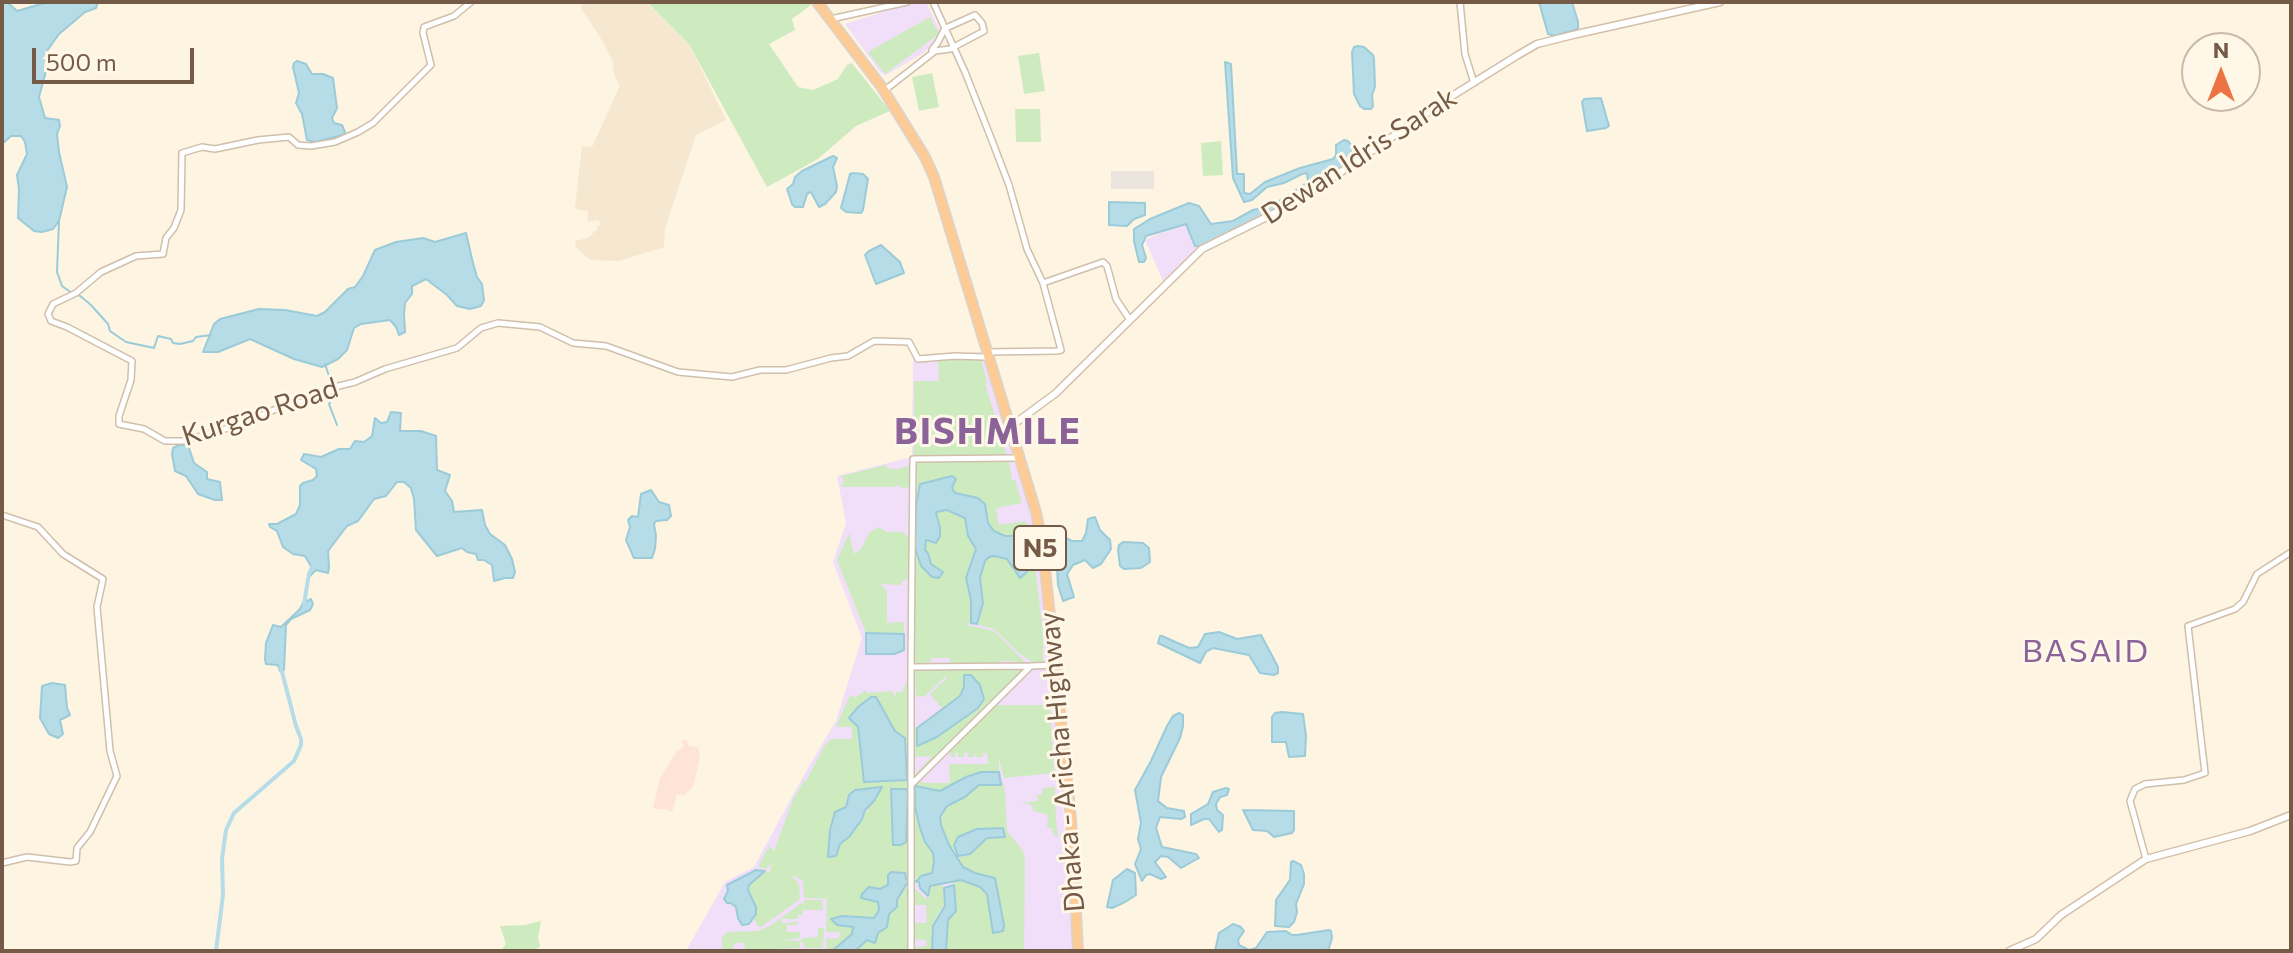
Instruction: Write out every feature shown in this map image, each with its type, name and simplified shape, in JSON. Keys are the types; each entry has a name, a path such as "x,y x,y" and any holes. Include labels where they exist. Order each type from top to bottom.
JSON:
{"highway":[{"name":"Dhaka - Aricha Highway","path":"815,2 883,89 934,177 1032,510 1040,546 1072,830 1076,951"},
{"name":"Dhaka - Aricha Highway","path":"815,2 869,73 907,131 932,180 1036,512 1043,549 1054,665"}],"main road":[{"name":"Dewan Idris Sarak","path":"1010,427 1056,393 1202,249 1286,209 1537,44 1720,2"},
{"path":"2009,951 2036,939 2061,915 2146,859 2250,831 2291,815"}],"street":[{"name":"Kurgao Road","path":"471,2 454,16 424,27 431,65 373,123 358,132 335,142 311,146 298,145 289,137 215,149 202,147 182,153 181,210 166,238 163,254 136,256 101,272 76,293 53,304 48,314 51,321 132,361 133,371 119,424 144,429 165,441 183,441 239,425 283,406 313,402 335,387 457,348 481,328 498,323 540,327 573,343 606,346 678,372 732,377 760,370 786,370 848,356 870,342 879,341 909,342 918,359 986,354"},
{"path":"830,19 907,2"},
{"path":"933,2 1009,185 1027,249 1043,283 1061,350 986,354"},
{"path":"1460,2 1465,54 1474,83"},
{"path":"975,15 982,23 983,33 954,47 935,51 883,89 933,49 945,28 975,15"},
{"path":"1043,283 1103,262 1107,266 1116,299 1131,321"},
{"path":"911,951 913,459 1016,458"},
{"path":"2,515 38,527 63,554 104,580 97,607 110,751 117,776 92,829 77,848 76,861 27,857 2,863"},
{"path":"2146,859 2130,802 2135,789 2145,784 2184,780 2205,773 2188,626 2235,609 2243,602 2257,574 2291,552"},
{"path":"911,667 1054,665"},
{"path":"911,785 1031,666"}],"shaded area":[{"path":"581,2 646,2 689,44 726,120 696,135 665,228 664,247 619,261 590,260 576,247 575,241 587,238 601,224 598,220 587,222 588,211 575,209 582,146 592,147 620,86 614,75 613,62 582,10"},
{"path":"914,2 926,2 941,32 925,52 886,75 881,73 845,24"},
{"path":"1111,171 1154,171 1154,189 1111,189"},
{"path":"1185,223 1197,251 1163,281 1145,240"},
{"path":"983,352 1031,512 1039,562 1060,762 1073,951 686,951 725,882 754,867 836,721 862,638 833,562 846,523 837,476 912,457 913,358"},
{"path":"685,739 689,746 698,747 700,757 693,787 684,795 677,794 672,812 653,808 660,778 676,752 684,747 681,741"}],"green space":[{"path":"647,2 809,2 811,5 792,19 795,30 769,44 798,87 813,90 838,79 847,65 852,63 890,111 856,126 818,159 767,187 689,44"},
{"path":"930,17 939,34 885,74 868,52"},
{"path":"1039,53 1045,91 1024,94 1018,56"},
{"path":"932,73 939,107 919,111 912,77"},
{"path":"1015,109 1040,109 1041,142 1016,142"},
{"path":"1221,141 1223,175 1203,176 1201,143"},
{"path":"980,357 1009,463 1010,480 1015,480 1022,503 996,508 999,525 1026,521 1030,542 997,532 989,526 986,509 978,498 955,493 952,488 956,483 944,479 921,483 916,506 915,548 921,566 932,577 939,578 943,572 931,564 925,550 926,540 936,543 940,536 936,512 947,510 965,518 968,536 976,551 969,565 971,623 964,624 994,631 1029,666 1015,666 1015,661 1000,661 1000,665 950,666 950,658 931,658 931,662 914,664 912,487 841,487 844,480 841,476 886,465 887,468 898,469 913,465 914,430 939,429 938,420 937,425 914,425 914,381 939,381 938,359"},
{"path":"879,527 887,532 902,532 910,538 910,581 905,579 900,585 880,584 887,590 887,623 904,622 904,634 866,633 837,560 849,533 854,554 861,549 870,532"},
{"path":"989,557 1007,559 1018,576 1026,573 1034,557 1043,633 1043,665 1020,654 994,629 976,624 983,603 980,584 982,567"},
{"path":"947,668 1027,668 993,705 1050,705 1054,773 1004,778 999,758 999,772 981,772 915,799 920,828 933,853 934,862 932,873 917,881 912,880 912,886 929,898 930,887 943,885 944,905 932,926 932,951 912,951 912,947 927,946 926,940 913,939 913,923 927,923 926,905 911,905 915,917 910,917 908,951 855,951 889,920 889,914 897,907 897,900 907,883 904,873 891,872 888,885 866,899 878,902 879,910 874,918 842,916 838,925 853,927 852,934 832,951 827,951 826,937 839,938 840,932 826,932 827,899 804,898 803,881 790,874 799,884 800,899 761,927 758,926 753,918 756,907 747,890 765,871 770,872 771,864 766,869 759,865 769,846 774,851 793,799 825,745 831,739 852,739 852,727 836,727 849,697 854,695 855,698 865,690 867,693 893,691 896,696 896,692 902,692 906,683 910,684 910,784 916,780 950,783 949,764 988,764 987,753 976,757 974,752 974,757 968,757 965,752 964,757 958,757 956,752 955,757 951,757 950,752 943,752 918,777 915,775 932,756 913,757 912,728 917,728 917,745 937,737 979,708 984,698 980,685 972,675 965,675 960,696 943,709 930,694 946,676 925,696 916,697 915,670 944,669 946,673","holes":["876,697 907,751 907,780 878,782 859,744 858,727","866,788 879,793 849,837 840,844 843,809 851,791"]},
{"path":"1001,781 1005,792 1007,831 1023,851 1025,859 1024,951 946,951 954,882 961,880 987,893 994,933 1003,923 1001,909 985,875 963,867 949,845 940,816 947,806 979,785 1001,785"},
{"path":"1055,787 1058,837 1053,834 1052,828 1047,828 1048,815 1034,811 1030,804 1018,803 1038,801 1035,795 1042,794 1043,788"},
{"path":"804,900 822,900 823,910 803,910 803,915 798,915 798,919 781,919 782,923 799,922 787,925 787,932 800,932 800,938 783,940 800,941 818,937 818,928 824,928 823,948 805,948 802,941 800,948 745,950 744,943 735,943 732,948 743,951 722,951 722,937 728,932 757,931 770,926 803,902 804,906"},
{"path":"541,921 538,948 531,951 501,950 506,944 500,926"}],"water":[{"path":"2,2 7,2 17,11 48,2 98,2 96,8 85,12 59,34 47,51 46,71 39,97 45,118 59,120 59,152 67,187 59,221 53,229 42,232 34,231 18,218 17,175 27,154 25,142 21,136 11,136 2,144"},
{"path":"1539,2 1572,2 1578,29 1555,36 1548,34"},
{"path":"1358,46 1364,47 1374,59 1375,87 1371,109 1360,106 1354,94 1352,52"},
{"path":"297,61 306,64 312,74 333,78 337,108 332,118 334,123 342,125 343,135 315,142 307,140 302,114 296,103 299,93 293,67"},
{"path":"1225,62 1231,64 1237,174 1244,174 1244,193 1250,194 1265,182 1300,168 1333,159 1336,145 1344,140 1352,146 1351,163 1281,209 1201,247 1195,246 1186,224 1146,236 1142,245 1146,258 1144,262 1139,262 1134,229 1150,219 1189,203 1199,206 1211,224 1233,221 1253,210 1271,206 1308,182 1307,173 1302,174 1267,187 1252,200 1244,202 1233,178"},
{"path":"1601,98 1609,126 1587,131 1582,102 1584,99"},
{"path":"833,156 837,158 833,167 836,192 819,207 811,192 807,194 803,207 795,207 787,189 795,177"},
{"path":"850,174 863,174 868,179 861,213 846,212 841,208"},
{"path":"1109,202 1145,203 1145,215 1127,226 1109,225"},
{"path":"466,233 477,277 482,284 484,300 481,306 470,309 457,306 426,279 412,286 412,294 405,303 405,332 399,335 390,320 361,324 354,328 347,350 322,367 294,359 250,339 218,352 203,352 214,324 220,319 259,309 317,316 348,289 355,287 375,250 396,242 423,238 435,242"},
{"path":"881,245 900,262 904,273 876,284 865,255"},
{"path":"391,412 401,413 400,431 421,431 436,436 437,470 450,475 445,491 452,501 454,512 482,510 490,534 505,545 512,559 513,578 494,581 492,565 478,560 476,554 462,548 437,556 416,530 414,499 411,488 404,482 397,482 386,496 374,499 358,521 347,526 328,551 328,573 316,570 310,576 312,568 305,556 293,554 283,547 277,531 269,524 277,524 296,514 300,505 300,486 317,476 316,469 301,460 304,454 321,457 339,449 350,449 355,441 364,442 372,436 375,418 381,423 387,422"},
{"path":"188,445 194,463 207,472 207,479 220,482 222,500 198,494 186,476 175,471 172,454 173,448"},
{"path":"952,476 956,479 952,488 955,493 978,498 985,504 988,523 994,531 1005,536 1016,536 1034,547 1032,562 1020,578 1007,559 994,556 985,561 980,578 983,603 977,624 971,623 971,600 966,578 976,549 968,536 965,518 947,510 936,512 940,536 936,543 926,540 925,550 931,564 943,572 939,578 932,577 921,566 915,548 920,484"},
{"path":"651,490 659,502 669,505 671,516 654,524 656,536 652,558 634,558 626,540 630,527 628,520 632,516 638,517 641,494"},
{"path":"1095,517 1100,530 1110,540 1111,549 1101,564 1093,568 1085,560 1073,565 1067,574 1074,597 1063,601 1057,567 1049,565 1043,542 1044,532 1082,541 1088,519"},
{"path":"1123,542 1143,543 1149,548 1150,562 1141,568 1124,569 1120,566 1118,550"},
{"path":"311,599 313,604 310,610 291,619 286,625 284,670 280,671 278,665 266,664 266,643 273,625 281,627 303,603"},
{"path":"1219,632 1237,639 1261,635 1278,667 1278,673 1260,673 1249,655 1213,648 1206,652 1200,663 1158,643 1162,636 1189,648 1198,647 1205,634"},
{"path":"866,633 904,634 904,650 894,654 866,654"},
{"path":"964,675 971,675 980,685 984,699 978,708 937,737 917,746 917,728 960,696"},
{"path":"52,683 65,685 70,715 60,720 63,734 58,738 49,734 40,718 42,686"},
{"path":"871,697 876,697 895,731 905,738 907,780 864,782 858,727 849,718"},
{"path":"1282,712 1303,714 1305,756 1289,757 1286,742 1272,742 1272,717"},
{"path":"1179,713 1183,715 1183,726 1161,777 1158,801 1167,808 1184,811 1185,817 1160,817 1156,828 1162,847 1196,854 1199,858 1181,868 1168,857 1161,856 1155,862 1166,877 1161,879 1150,874 1142,881 1135,864 1141,849 1138,839 1141,823 1135,790 1167,726"},
{"path":"981,772 999,772 1001,785 979,785 947,806 940,817 949,845 963,867 995,878 1004,925 1003,931 993,933 987,894 980,887 961,880 930,886 928,896 920,888 919,882 913,881 932,873 934,862 933,853 920,828 915,807 915,786 940,791"},
{"path":"882,787 849,837 840,844 836,856 828,857 835,812 846,807 849,795 855,790"},
{"path":"891,789 906,789 908,793 906,842 901,845 893,845"},
{"path":"1229,789 1227,795 1220,797 1216,804 1223,815 1222,830 1219,832 1209,819 1191,825 1191,814 1208,804 1213,792"},
{"path":"1243,810 1294,811 1294,830 1274,837 1267,831 1253,830"},
{"path":"1003,828 1005,837 987,838 970,854 958,856 954,845 958,837 977,829"},
{"path":"1293,861 1301,865 1304,874 1304,884 1296,904 1297,912 1289,927 1275,926 1276,900 1290,880"},
{"path":"1127,869 1135,873 1136,895 1112,908 1107,907 1113,880"},
{"path":"756,870 765,871 749,885 756,914 749,924 742,925 736,907 724,899 727,885"},
{"path":"891,872 905,873 909,882 897,900 897,907 889,914 887,927 878,933 875,943 867,940 855,951 832,951 852,934 853,927 837,925 831,919 842,916 874,918 879,910 878,902 861,898 862,894 869,887 880,889 888,885"},
{"path":"954,885 956,911 948,920 946,951 932,951 933,926 945,906 944,888"},
{"path":"1233,924 1244,931 1238,940 1239,945 1249,950 1256,948 1267,932 1286,931 1297,935 1329,930 1332,938 1328,951 1215,951 1219,933"}],"waterway":[{"path":"59,221 57,272 62,286 72,293"},
{"path":"73,296 79,295 91,305 108,324 110,331 126,342 154,348 158,336 180,344 211,335"},
{"path":"325,364 332,385"},
{"path":"333,389 329,404 337,425"},
{"path":"304,604 313,566"},
{"path":"216,951 226,830 234,813 294,761 301,745 281,668"}],"district":[{"name":"BISHMILE","path":"988,432"},
{"name":"BASAID","path":"2086,651"}]}
